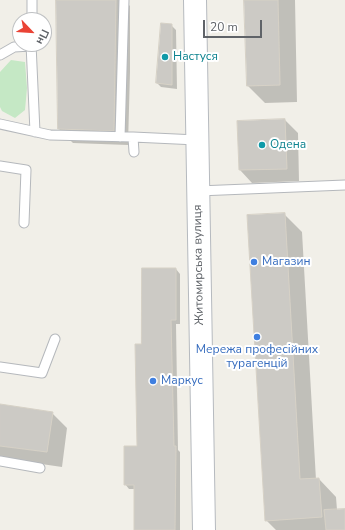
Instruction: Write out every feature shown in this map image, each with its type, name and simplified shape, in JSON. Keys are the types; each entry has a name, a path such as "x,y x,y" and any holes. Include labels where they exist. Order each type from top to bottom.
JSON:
{"main road":[{"name":"Житомирська вулиця","path":"195,0 204,530"}],"lane":[{"path":"32,0 32,12"},
{"path":"120,137 124,0"},
{"path":"0,55 12,48"},
{"path":"31,52 35,132"},
{"path":"0,124 50,136 133,137 197,140"},
{"path":"133,137 134,152"},
{"path":"0,166 26,170 24,224"},
{"path":"198,191 345,185"},
{"path":"0,367 42,373 55,339"},
{"path":"0,462 40,468"}],"green space":[{"path":"11,60 25,62 27,88 25,110 15,118 2,111 0,107 0,72"}],"building":[{"path":"56,0 116,0 114,131 58,129"},
{"path":"244,0 278,0 280,85 247,86"},
{"path":"161,23 172,24 172,85 156,83"},
{"name":"Одена","path":"285,119 287,169 239,170 237,121"},
{"path":"285,213 300,479 319,478 322,517 265,521 247,215"},
{"path":"142,268 176,268 176,320 171,320 174,446 176,446 175,530 134,530 134,485 124,485 124,446 137,446 135,344 141,344"},
{"path":"0,404 53,412 47,452 0,446"},
{"path":"345,509 345,530 326,530 324,510"}],"place":[{"name":"Настуся","path":"165,57"},
{"name":"Одена","path":"262,145"},
{"name":"Магазин","path":"254,262"},
{"name":"Мережа професійних турагенцій","path":"257,337"},
{"name":"Маркус","path":"153,381"}]}
